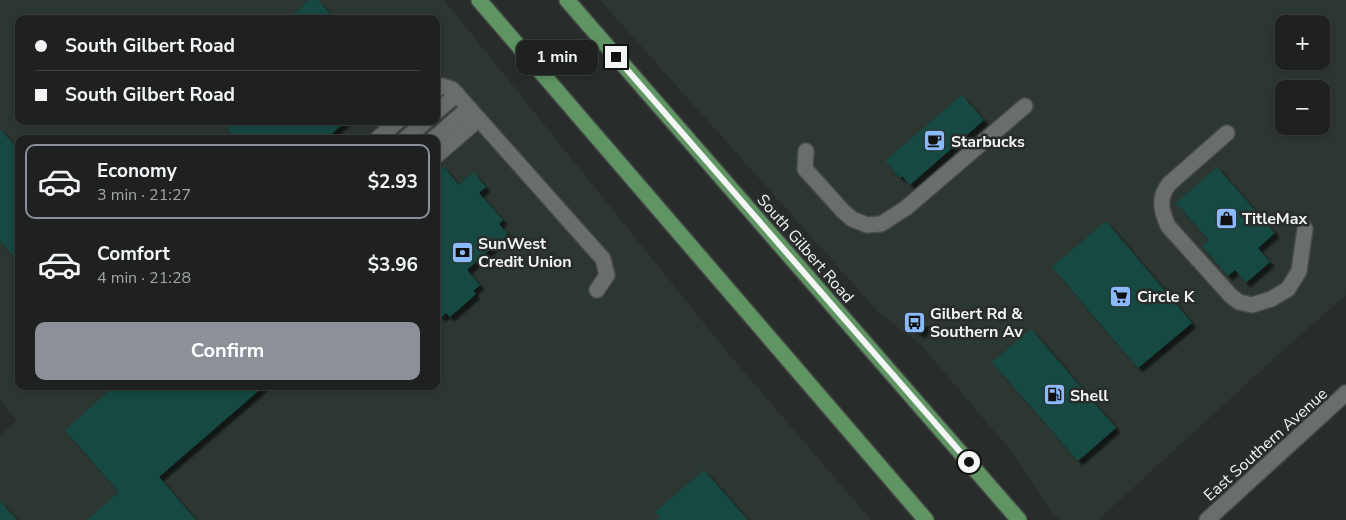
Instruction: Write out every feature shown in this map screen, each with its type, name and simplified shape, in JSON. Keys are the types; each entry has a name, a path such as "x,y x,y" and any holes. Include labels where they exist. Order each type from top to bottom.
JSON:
{"main road":[{"path":"479,0 926,520"},
{"name":"South Gilbert Road","path":"567,0 1019,520"},
{"path":"440,87 452,88 603,259 607,275 596,290"},
{"path":"440,109 457,94"},
{"path":"806,151 805,170 842,210 852,219 867,225 881,224 906,208 1025,106"},
{"path":"440,135 474,114"},
{"path":"440,152 474,114"},
{"path":"382,135 393,125"},
{"path":"410,135 421,125"},
{"path":"1228,133 1162,192 1162,212 1168,226 1231,296 1239,302 1252,305 1271,299 1288,289 1299,271 1305,229"},
{"name":"East Southern Avenue","path":"1207,520 1346,394"}],"shaded area":[{"path":"0,0 444,0 728,353 871,520 0,520 0,435 17,420 0,400"},
{"path":"600,0 1346,0 1346,295 1098,520 1060,520 1051,512 1010,450 922,346 879,313"}],"building":[{"path":"309,0 318,0 331,15 292,15"},
{"name":"Starbucks","path":"962,95 984,120 910,185 902,176 900,178 885,161"},
{"path":"224,125 342,125 330,135 233,135"},
{"path":"0,129 15,146 15,258 0,241"},
{"name":"SunWest Credit Union","path":"443,166 459,185 473,172 486,187 479,193 503,220 499,224 508,234 467,270 480,285 473,291 476,294 450,317 446,313 441,318 440,317 440,169"},
{"name":"TitleMax","path":"1217,167 1275,233 1258,248 1270,262 1246,283 1235,270 1228,276 1202,246 1209,240 1176,203"},
{"path":"1106,221 1192,323 1138,368 1052,267"},
{"path":"909,313 927,324 921,334 904,323"},
{"name":"Shell","path":"1031,329 1116,428 1078,461 992,362"},
{"path":"110,390 259,390 159,477 196,520 87,520 119,492 65,430"},
{"path":"704,470 748,520 657,520 660,517 655,512"},
{"path":"0,501 17,520 0,520"}],"place":[{"name":"Starbucks","path":"935,141"},
{"name":"TitleMax","path":"1226,218"},
{"name":"SunWest Credit Union","path":"462,252"},
{"name":"Circle K","path":"1121,296"},
{"name":"Gilbert Rd & Southern Av","path":"914,322"},
{"name":"Shell","path":"1054,395"}],"route":[{"path":"616,57 969,462"}]}
